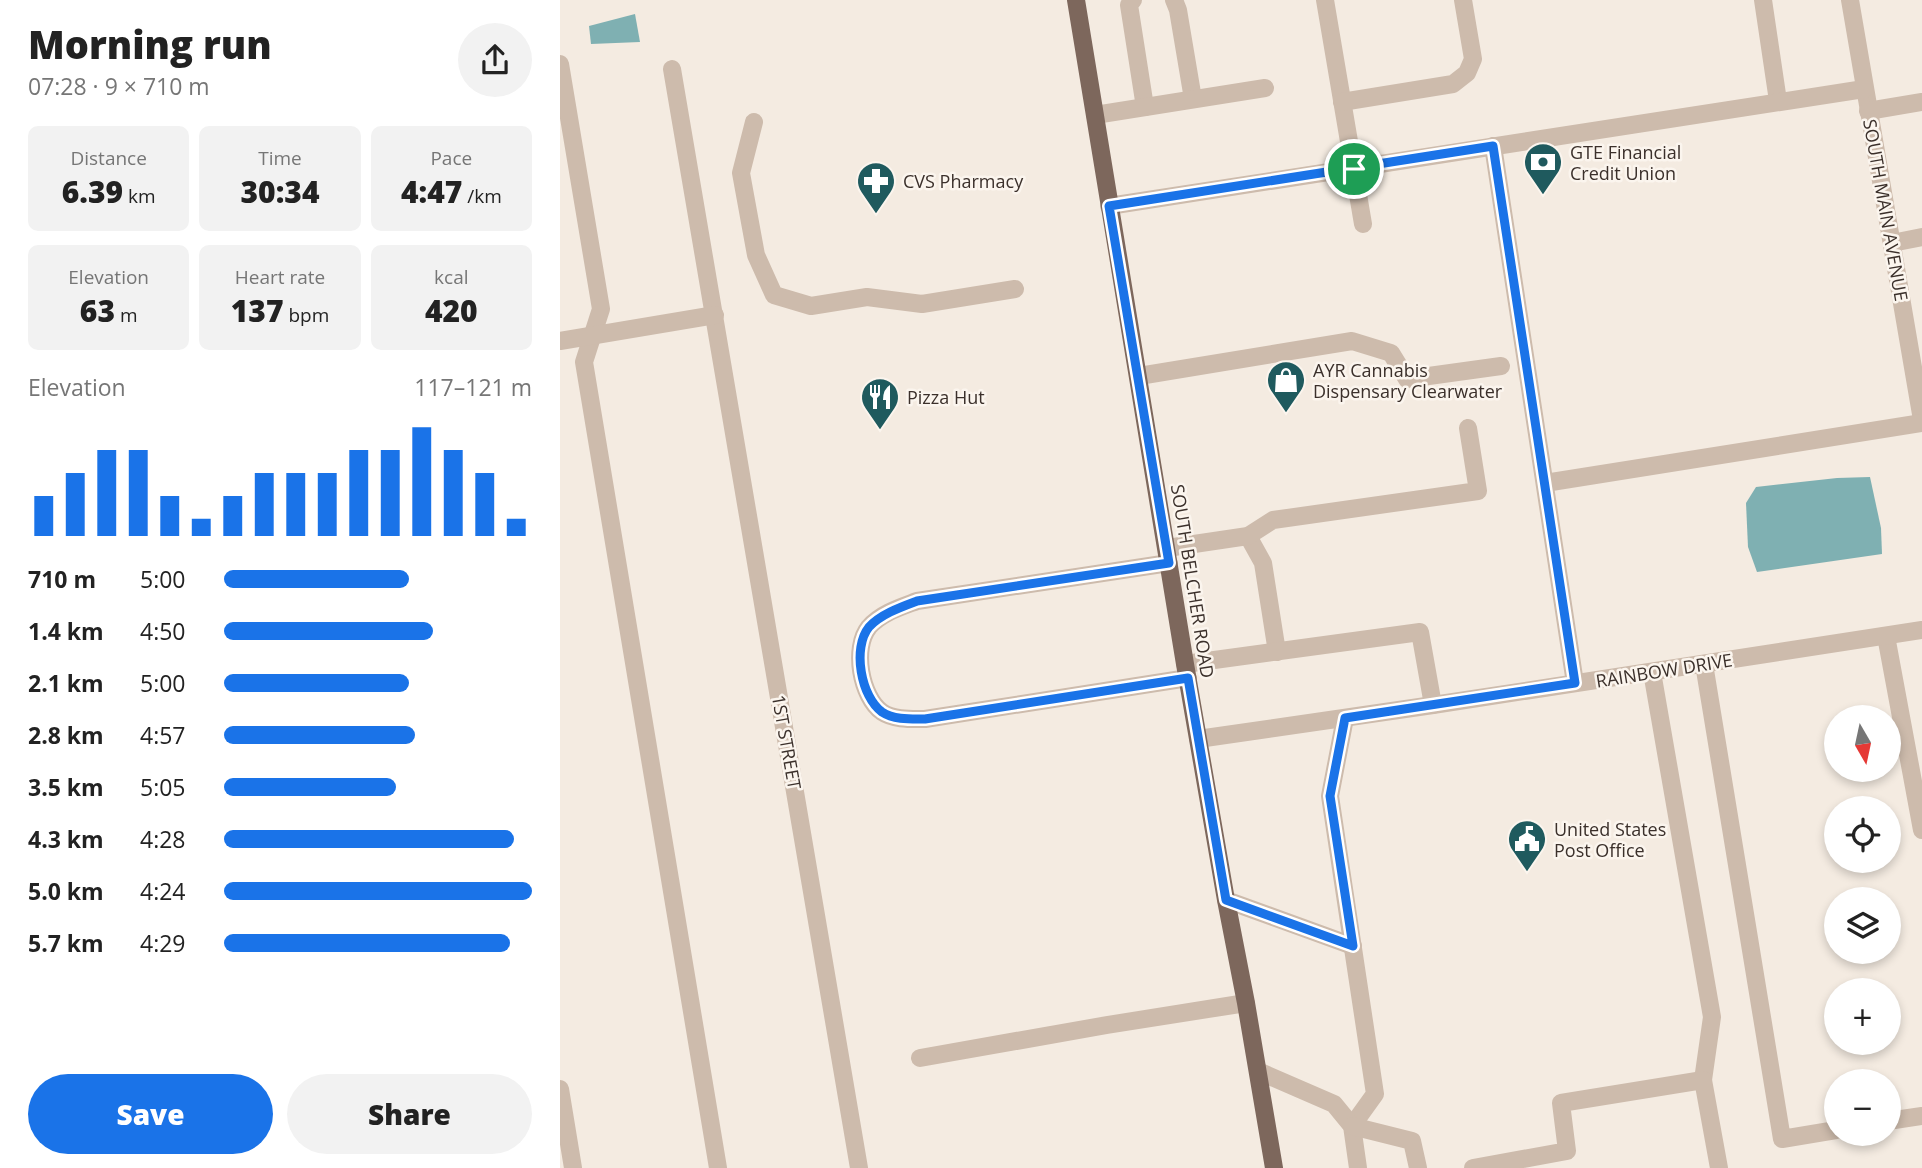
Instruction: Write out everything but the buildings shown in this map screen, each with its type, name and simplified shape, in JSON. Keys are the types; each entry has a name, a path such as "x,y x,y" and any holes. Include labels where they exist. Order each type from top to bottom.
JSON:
{"main road":[{"name":"SOUTH BELCHER ROAD","path":"1076,0 1186,671 1274,1168"}],"street":[{"path":"1133,0 1129,5 1145,107"},
{"path":"1174,0 1178,10 1192,99"},
{"path":"1325,0 1363,223"},
{"path":"1342,102 1453,84 1466,73 1474,60 1463,0"},
{"path":"1763,0 1778,101"},
{"name":"SOUTH MAIN AVENUE","path":"1850,0 1922,421"},
{"path":"560,64 601,309 584,362 719,1168"},
{"name":"1ST STREET","path":"672,69 859,1168"},
{"path":"1095,115 1265,88"},
{"path":"1109,206 1864,89"},
{"path":"1868,111 1922,102"},
{"path":"754,122 741,173 755,255 774,295 811,306 867,297 922,304 1015,289"},
{"path":"1493,146 1575,683"},
{"path":"1892,243 1922,237"},
{"path":"560,341 715,315"},
{"path":"1139,376 1352,341 1391,353 1407,379 1501,366"},
{"path":"1545,483 1922,421"},
{"path":"1433,705 1420,632 1277,652 925,719 900,718 883,713 869,698 861,670 861,648 869,628 891,611 917,601 1097,573 1248,536 1273,520 1478,491 1468,428"},
{"path":"1248,536 1263,563 1277,652"},
{"name":"RAINBOW DRIVE","path":"1198,740 1922,630"},
{"path":"1886,636 1922,830"},
{"path":"1704,664 1782,1139 1824,1132"},
{"path":"1652,672 1712,1017 1703,1080 1719,1168"},
{"path":"1345,718 1330,796 1375,1094 1352,1126"},
{"path":"1226,900 1353,946"},
{"path":"920,1058 1246,1003"},
{"path":"1258,1071 1334,1104 1352,1126 1359,1168"},
{"path":"1474,1168 1567,1151 1561,1103 1703,1080"},
{"path":"560,1089 573,1168"},
{"path":"1901,1119 1922,1116"},
{"path":"1352,1126 1412,1141 1418,1168"}],"water":[{"path":"635,14 640,42 591,44 589,26"},
{"path":"1870,477 1881,528 1882,554 1757,572 1748,547 1746,503 1756,487"}],"place":[{"name":"GTE Financial Credit Union","path":"1543,196"},
{"name":"CVS Pharmacy","path":"876,215"},
{"name":"AYR Cannabis Dispensary Clearwater","path":"1286,414"},
{"name":"Pizza Hut","path":"880,431"},
{"name":"United States Post Office","path":"1527,873"}],"route":[{"path":"1493,146 1575,683 1345,718 1330,796 1353,946 1226,900 1188,678 925,719 900,718 883,713 869,698 861,670 861,648 869,628 891,611 917,601 1169,563 1109,206 1354,169 1493,146"}]}
